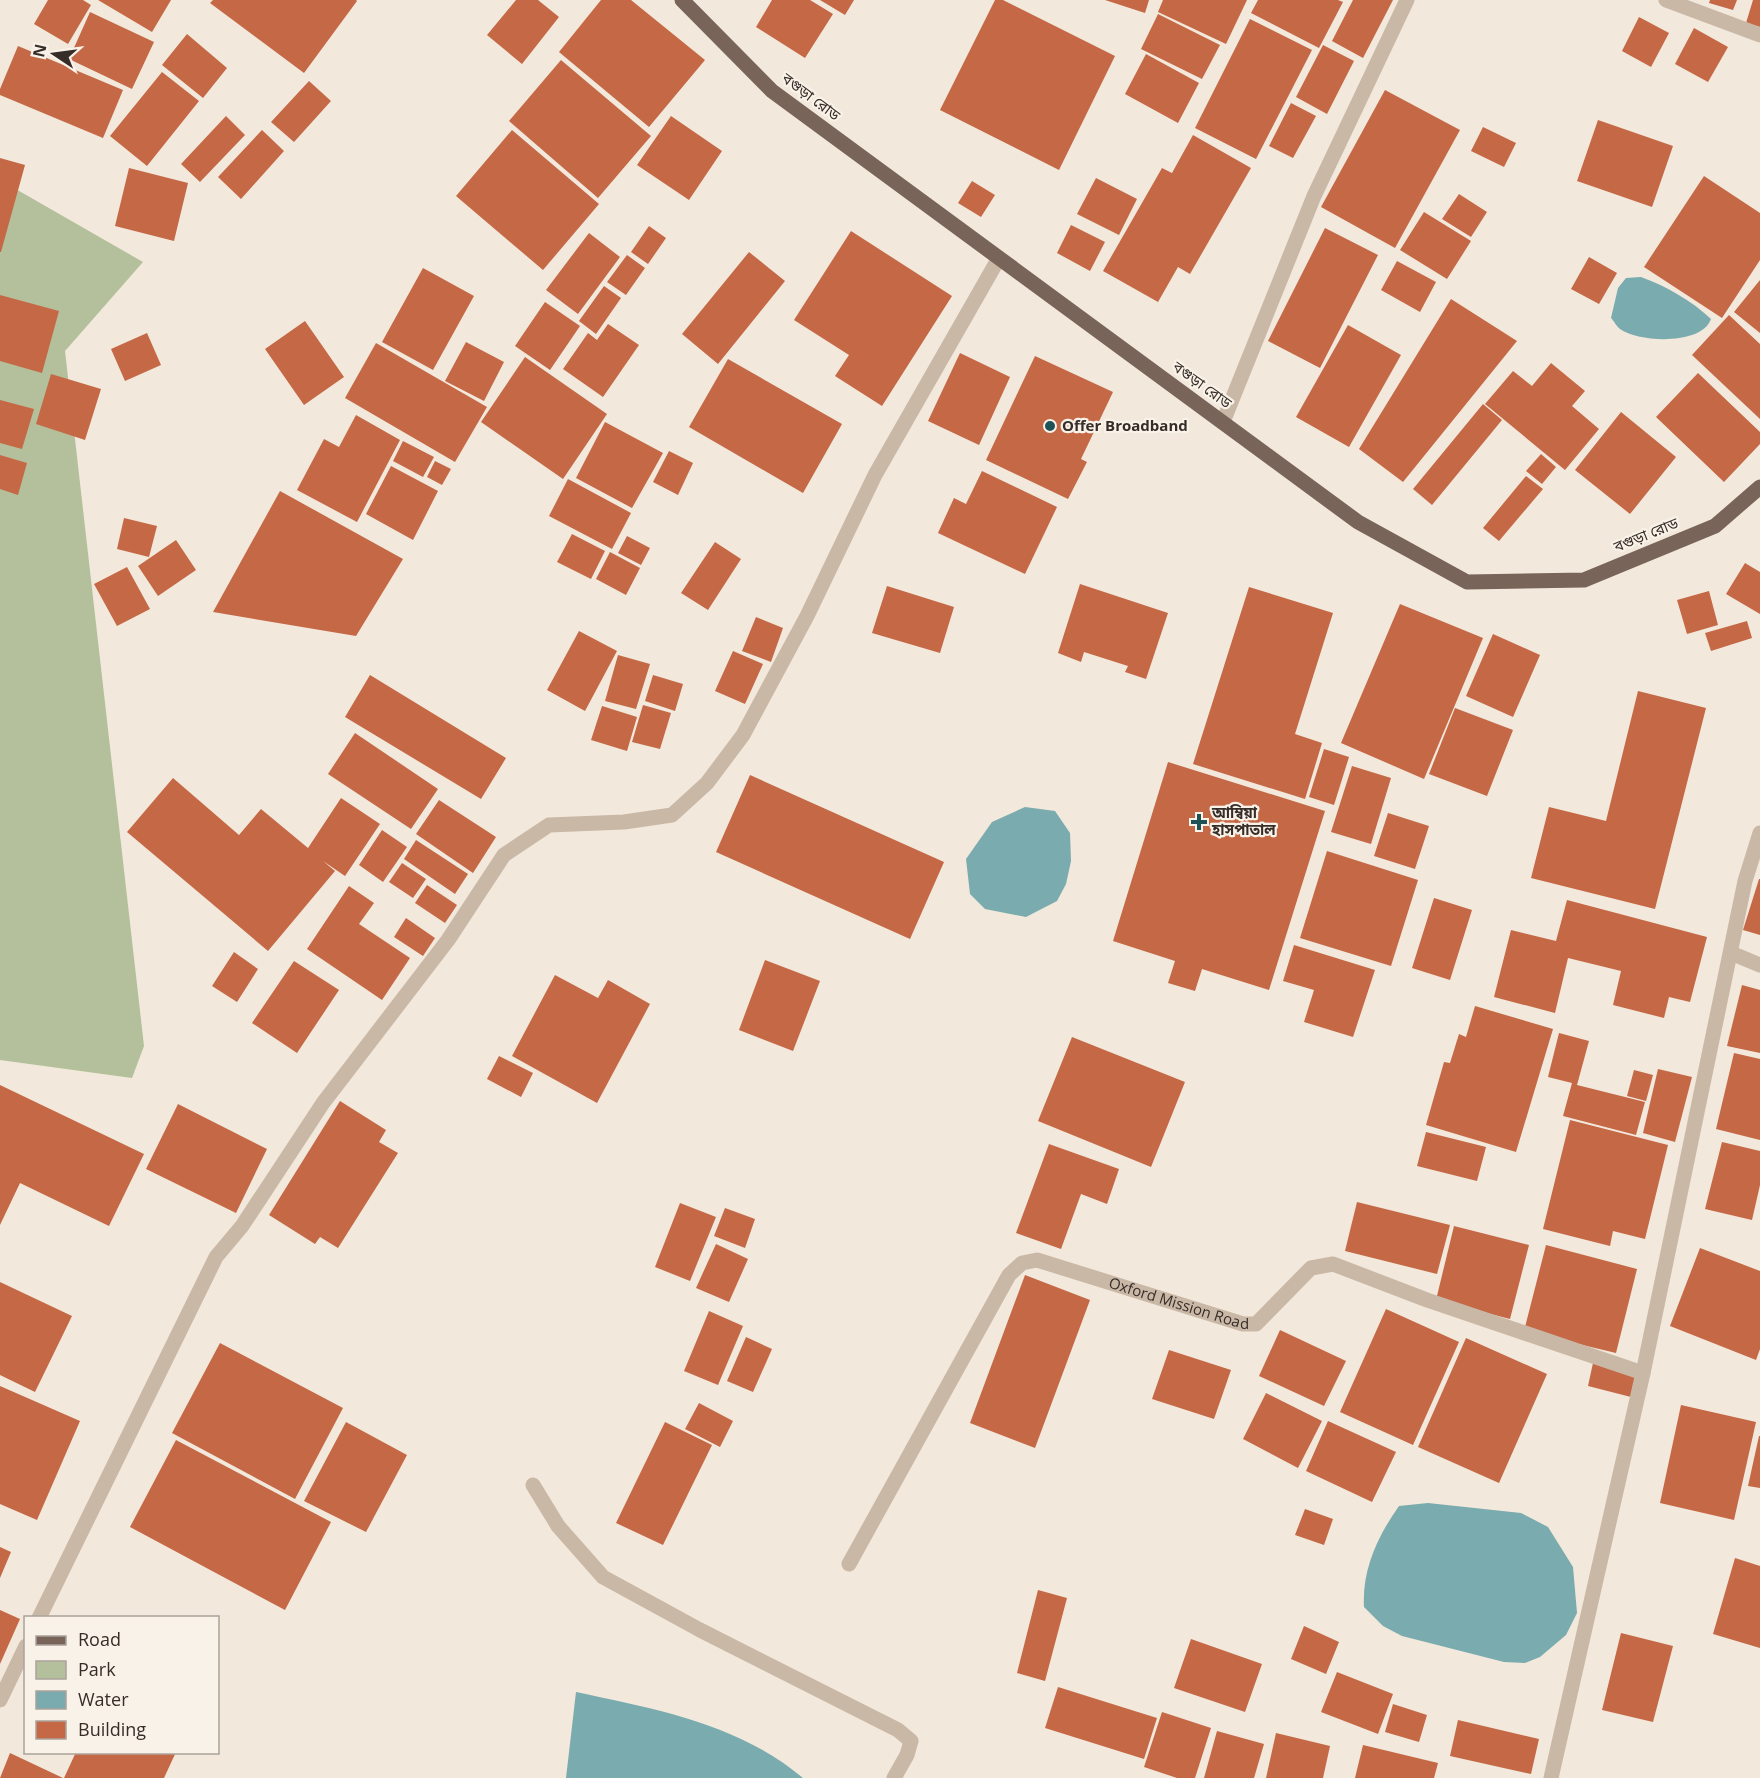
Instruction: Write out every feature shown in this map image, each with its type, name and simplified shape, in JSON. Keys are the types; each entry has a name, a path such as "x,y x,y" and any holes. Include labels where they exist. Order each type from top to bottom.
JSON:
{"main road":[{"name":"বগুড়া রোড","path":"682,0 772,91 1358,522 1467,582 1584,580 1715,526 1760,487"}],"street":[{"path":"1222,422 1314,196 1407,0"},
{"path":"1666,0 1760,35"},
{"path":"39,1616 216,1257 242,1226 323,1103 448,940 504,855 549,825 624,822 672,815 707,783 743,735 807,616 875,476 999,258"},
{"path":"1551,1778 1643,1373 1746,881 1760,833"},
{"path":"1731,953 1760,965"},
{"name":"Oxford Mission Road","path":"849,1564 1009,1275 1022,1263 1036,1260 1243,1324 1257,1324 1311,1268 1333,1264 1426,1300 1643,1373"},
{"path":"533,1485 558,1526 603,1577 700,1630 898,1730 911,1741 908,1755 894,1778"},
{"path":"0,1700 24,1650"}],"green space":[{"path":"0,180 143,262 65,351 144,1046 132,1078 0,1060"}],"water":[{"path":"1641,277 1669,289 1696,306 1711,319 1696,334 1670,339 1641,337 1620,329 1611,318 1618,288 1626,278"},
{"path":"1025,807 1055,811 1070,833 1071,861 1066,884 1057,901 1026,917 985,909 970,894 966,859 992,822"},
{"path":"1428,1503 1521,1513 1548,1527 1573,1567 1577,1613 1566,1635 1540,1657 1525,1663 1504,1662 1402,1636 1383,1626 1364,1607 1368,1567 1384,1530 1399,1506"},
{"path":"576,1692 696,1721 752,1744 778,1759 803,1778 566,1778"}],"building":[{"path":"48,0 83,0 91,5 68,44 34,24"},
{"path":"98,0 171,0 152,32"},
{"path":"213,0 357,1 304,73 210,3"},
{"path":"516,0 538,0 559,17 522,64 487,35"},
{"path":"601,0 631,0 705,60 649,127 559,52"},
{"path":"772,0 810,0 833,14 805,58 756,27"},
{"path":"820,0 854,0 845,15"},
{"path":"995,0 1003,0 1115,56 1059,170 940,110"},
{"path":"1105,0 1149,0 1145,13"},
{"path":"1163,0 1247,0 1226,44 1158,12"},
{"path":"1258,0 1338,0 1343,2 1319,48 1251,13"},
{"path":"1353,0 1393,0 1363,58 1332,41"},
{"path":"1710,0 1737,0 1733,10 1709,3"},
{"path":"1753,0 1760,0 1760,27 1746,23"},
{"path":"90,12 154,42 132,89 69,59"},
{"path":"1158,14 1220,45 1202,79 1141,49"},
{"path":"1639,17 1669,33 1651,67 1622,51"},
{"path":"1250,19 1312,50 1256,159 1195,128"},
{"path":"1694,28 1728,47 1708,82 1675,64"},
{"path":"187,34 227,68 203,98 162,65"},
{"path":"1323,45 1354,61 1327,114 1296,97"},
{"path":"18,46 123,90 103,138 0,95 0,89"},
{"path":"1146,54 1199,83 1178,123 1125,94"},
{"path":"561,60 651,136 598,198 509,121"},
{"path":"162,72 199,101 147,166 110,136"},
{"path":"309,81 331,101 294,142 271,122"},
{"path":"1385,90 1460,130 1395,248 1321,207"},
{"path":"1291,103 1316,116 1293,158 1269,146"},
{"path":"226,116 245,135 200,182 181,164"},
{"path":"671,116 722,151 689,200 637,165"},
{"path":"1598,120 1673,146 1652,207 1577,181"},
{"path":"1483,127 1516,143 1504,167 1471,151"},
{"path":"262,130 284,151 241,199 218,177"},
{"path":"512,130 599,204 543,270 456,196"},
{"path":"1193,135 1251,168 1190,274 1178,267 1158,302 1103,271 1162,168 1172,173"},
{"path":"0,158 25,165 1,252 0,252"},
{"path":"129,168 188,183 174,241 115,226"},
{"path":"1704,176 1760,213 1760,260 1722,318 1644,267"},
{"path":"1096,178 1137,199 1119,235 1077,214"},
{"path":"972,181 995,195 981,217 958,203"},
{"path":"1459,194 1487,212 1471,237 1442,219"},
{"path":"1424,212 1471,241 1447,279 1400,250"},
{"path":"1071,225 1105,242 1090,271 1057,253"},
{"path":"649,226 666,238 648,264 631,252"},
{"path":"1325,228 1378,255 1320,368 1268,341"},
{"path":"851,231 952,296 882,406 835,376 849,355 794,320"},
{"path":"589,233 620,257 578,314 546,290"},
{"path":"749,252 785,281 718,364 682,334"},
{"path":"627,255 645,268 626,295 607,282"},
{"path":"1589,257 1617,273 1599,304 1571,289"},
{"path":"1397,261 1436,282 1420,312 1381,290"},
{"path":"423,268 474,296 433,370 382,342"},
{"path":"1760,280 1760,333 1734,312"},
{"path":"604,286 621,298 596,334 579,321"},
{"path":"0,295 59,311 42,373 0,361"},
{"path":"1451,299 1517,341 1403,482 1359,449"},
{"path":"545,302 580,326 550,370 515,346"},
{"path":"1729,315 1760,344 1760,419 1692,355"},
{"path":"305,321 344,377 304,405 265,349"},
{"path":"608,324 639,345 603,397 563,369 588,333 597,340"},
{"path":"1348,325 1401,355 1349,447 1296,417"},
{"path":"147,333 161,365 125,381 111,349"},
{"path":"466,342 504,362 484,401 445,381"},
{"path":"376,343 487,407 455,462 345,398"},
{"path":"960,353 1010,377 979,445 928,421"},
{"name":"Offer Broadband","path":"1035,356 1113,392 1081,459 1087,462 1068,499 986,460"},
{"path":"525,357 607,414 563,479 481,422"},
{"path":"728,359 842,424 803,493 689,427"},
{"path":"1551,363 1585,391 1572,406 1599,429 1565,470 1485,404 1513,371 1532,386"},
{"path":"1698,373 1760,432 1760,444 1724,482 1656,417"},
{"path":"51,374 101,389 85,440 36,424"},
{"path":"0,400 34,409 22,449 0,443"},
{"path":"1483,404 1502,420 1432,505 1413,489"},
{"path":"1621,412 1676,457 1630,514 1575,470"},
{"path":"356,415 400,440 357,522 297,490 324,439 339,447"},
{"path":"605,422 663,453 632,508 576,478"},
{"path":"403,441 434,457 423,477 393,461"},
{"path":"669,451 693,463 678,495 653,482"},
{"path":"1541,454 1556,467 1542,484 1526,471"},
{"path":"0,455 27,463 18,495 0,489"},
{"path":"435,461 451,469 442,485 427,477"},
{"path":"391,466 438,491 413,540 366,514"},
{"path":"982,471 1057,507 1025,574 938,533 954,498 966,504"},
{"path":"1526,476 1543,489 1499,541 1483,528"},
{"path":"568,479 631,513 612,549 549,516"},
{"path":"280,491 403,559 356,636 213,612"},
{"path":"124,518 157,526 149,557 117,549"},
{"path":"572,534 605,551 591,579 557,562"},
{"path":"627,536 650,548 641,565 618,553"},
{"path":"176,540 196,570 158,596 138,566"},
{"path":"715,542 741,559 708,610 681,593"},
{"path":"610,552 640,568 626,595 596,579"},
{"path":"1745,563 1760,572 1760,614 1726,594"},
{"path":"127,567 150,609 117,626 94,584"},
{"path":"1080,584 1168,613 1146,679 1125,672 1128,666 1084,652 1081,662 1058,653"},
{"path":"887,586 954,607 940,653 872,633"},
{"path":"1249,587 1333,613 1295,734 1322,743 1305,799 1193,764"},
{"path":"1709,591 1718,625 1687,634 1677,600"},
{"path":"1400,604 1483,638 1424,779 1341,743"},
{"path":"756,617 783,628 771,662 742,651"},
{"path":"1747,621 1752,638 1711,651 1705,633"},
{"path":"579,631 617,651 585,711 547,690"},
{"path":"1493,634 1540,655 1513,717 1466,696"},
{"path":"733,651 763,664 745,704 715,691"},
{"path":"618,655 650,664 636,709 605,701"},
{"path":"370,675 506,758 481,799 345,717"},
{"path":"653,675 683,684 675,711 645,701"},
{"path":"1638,691 1706,708 1655,909 1531,878 1549,807 1606,821"},
{"path":"643,705 671,713 660,749 632,742"},
{"path":"602,706 637,717 627,751 591,740"},
{"path":"1455,708 1513,730 1487,796 1429,774"},
{"path":"355,733 438,789 411,829 328,774"},
{"path":"1324,749 1349,757 1334,805 1309,797"},
{"path":"1168,762 1325,811 1269,990 1202,969 1195,991 1168,983 1175,961 1113,941"},
{"path":"1352,766 1391,778 1371,844 1331,832"},
{"path":"750,775 944,862 910,939 716,852"},
{"path":"173,778 239,835 261,809 308,848 341,798 380,824 345,876 323,861 335,871 268,951 127,832"},
{"path":"439,800 496,837 473,873 416,834"},
{"path":"1388,813 1429,826 1415,869 1374,856"},
{"path":"382,830 407,847 383,882 359,865"},
{"path":"416,840 468,874 455,894 404,859"},
{"path":"1327,851 1418,880 1391,966 1300,938"},
{"path":"402,863 426,879 413,898 389,882"},
{"path":"1760,879 1760,935 1743,930"},
{"path":"427,885 457,905 445,923 415,903"},
{"path":"349,886 374,903 359,924 410,958 382,1000 307,949"},
{"path":"1434,898 1472,910 1450,980 1412,968"},
{"path":"1567,900 1707,937 1690,1002 1669,997 1664,1018 1613,1005 1621,971 1568,958 1555,1013 1494,997 1511,930 1556,941"},
{"path":"406,918 435,938 423,956 394,937"},
{"path":"1294,945 1375,970 1353,1037 1304,1022 1314,990 1283,981"},
{"path":"234,952 258,969 237,1002 212,986"},
{"path":"765,960 820,981 793,1051 739,1030"},
{"path":"294,961 339,990 297,1053 252,1023"},
{"path":"555,975 598,998 608,980 650,1004 597,1103 512,1056"},
{"path":"1742,985 1760,990 1760,1053 1727,1046"},
{"path":"1475,1006 1553,1029 1516,1152 1426,1125 1444,1062 1450,1063 1459,1034 1466,1037"},
{"path":"1559,1033 1589,1041 1577,1085 1645,1102 1636,1135 1563,1116 1572,1083 1548,1077"},
{"path":"1072,1037 1185,1082 1151,1167 1038,1121"},
{"path":"1734,1053 1760,1059 1760,1140 1716,1129"},
{"path":"499,1056 533,1073 521,1097 487,1079"},
{"path":"1658,1069 1692,1077 1675,1142 1643,1133"},
{"path":"1634,1070 1653,1075 1646,1101 1627,1096"},
{"path":"0,1085 144,1154 109,1226 20,1183 0,1225"},
{"path":"340,1101 386,1130 379,1142 398,1153 338,1248 320,1237 315,1244 269,1215"},
{"path":"178,1104 267,1149 236,1213 146,1169"},
{"path":"1570,1120 1668,1145 1645,1239 1613,1231 1610,1246 1543,1229"},
{"path":"1426,1132 1486,1147 1477,1181 1417,1166"},
{"path":"1722,1142 1760,1151 1760,1185 1752,1220 1705,1209"},
{"path":"1049,1144 1119,1169 1107,1204 1081,1194 1061,1249 1016,1233"},
{"path":"1357,1202 1450,1225 1437,1274 1345,1251"},
{"path":"680,1203 716,1217 690,1281 655,1267"},
{"path":"725,1208 755,1219 745,1248 714,1236"},
{"path":"1454,1226 1529,1245 1510,1319 1436,1300"},
{"path":"716,1244 748,1259 729,1302 696,1288"},
{"path":"1546,1245 1637,1269 1616,1353 1524,1331"},
{"path":"1700,1248 1760,1271 1760,1349 1756,1360 1670,1326"},
{"path":"1025,1275 1090,1300 1035,1448 970,1423"},
{"path":"0,1282 72,1316 35,1392 0,1375"},
{"path":"1386,1309 1459,1342 1413,1445 1340,1412"},
{"path":"709,1311 743,1326 718,1385 684,1371"},
{"path":"1280,1330 1346,1361 1324,1406 1259,1376"},
{"path":"746,1337 772,1349 753,1392 727,1381"},
{"path":"1466,1338 1547,1374 1499,1483 1418,1447"},
{"path":"220,1343 343,1408 295,1499 172,1433"},
{"path":"1169,1350 1231,1370 1214,1419 1152,1399"},
{"path":"1593,1363 1637,1374 1631,1397 1588,1386"},
{"path":"0,1386 80,1421 37,1520 0,1504"},
{"path":"1266,1393 1322,1421 1298,1468 1243,1439"},
{"path":"699,1403 733,1421 720,1447 685,1429"},
{"path":"1681,1405 1756,1422 1734,1520 1660,1503"},
{"path":"1328,1421 1396,1452 1372,1502 1306,1471"},
{"path":"346,1422 407,1455 366,1532 304,1501"},
{"path":"665,1422 712,1445 663,1545 616,1523"},
{"path":"1760,1436 1760,1488 1748,1486"},
{"path":"176,1440 331,1522 285,1610 130,1527"},
{"path":"1305,1509 1333,1519 1324,1545 1295,1535"},
{"path":"0,1547 11,1552 0,1578"},
{"path":"1735,1558 1760,1566 1760,1648 1713,1634"},
{"path":"1038,1590 1067,1598 1045,1681 1017,1673"},
{"path":"0,1610 20,1619 0,1664"},
{"path":"1304,1626 1339,1642 1326,1674 1291,1659"},
{"path":"1621,1633 1673,1646 1653,1722 1602,1710"},
{"path":"1191,1639 1262,1664 1245,1712 1174,1688"},
{"path":"1337,1672 1393,1694 1378,1734 1321,1712"},
{"path":"1058,1687 1157,1718 1144,1759 1045,1728"},
{"path":"1393,1704 1427,1715 1419,1742 1385,1732"},
{"path":"1162,1712 1211,1728 1195,1778 1177,1778 1144,1767"},
{"path":"1458,1720 1539,1739 1531,1774 1450,1756"},
{"path":"1217,1731 1264,1744 1254,1778 1204,1778"},
{"path":"1276,1733 1330,1746 1323,1778 1266,1778"},
{"path":"1363,1745 1438,1763 1434,1778 1355,1778"},
{"path":"10,1753 63,1778 0,1778"},
{"path":"75,1754 175,1754 164,1778 64,1778"}],"place":[{"name":"Offer Broadband","path":"1050,426"},
{"name":"আম্বিয়া হাসপাতাল","path":"1199,822"}]}
